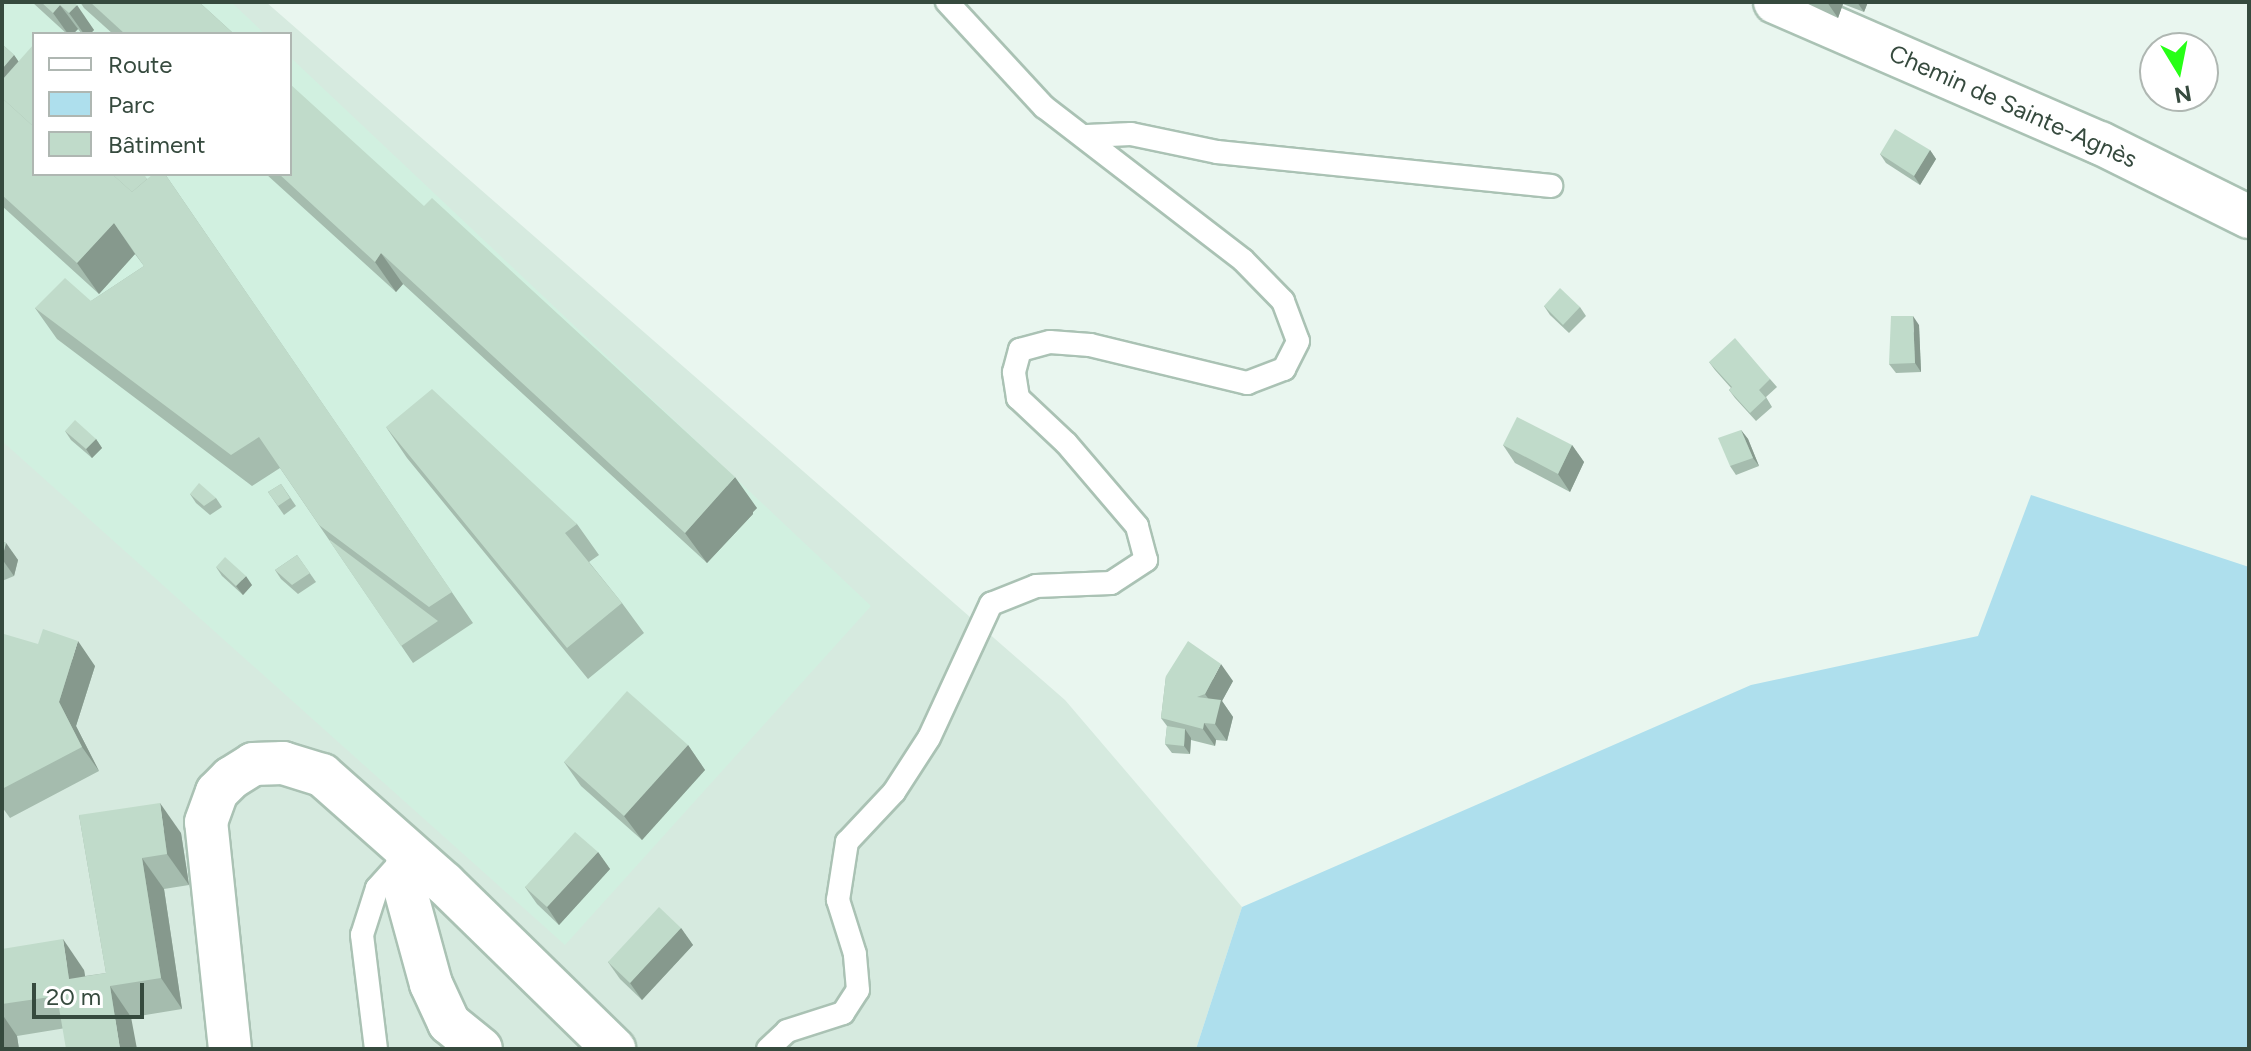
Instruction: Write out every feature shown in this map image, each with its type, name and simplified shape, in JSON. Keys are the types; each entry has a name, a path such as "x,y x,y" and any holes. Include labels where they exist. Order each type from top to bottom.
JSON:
{"street":[{"name":"Chemin de Sainte-Agnès","path":"1775,2 2100,143 2249,217"},
{"path":"230,1049 207,864 206,822 217,792 253,764 283,763 322,775 444,883 614,1049"},
{"path":"408,854 405,889 431,984 449,1023 481,1049"}],"lane":[{"path":"768,1049 787,1031 843,1013 858,990 855,954 838,900 847,842 894,792 929,738 991,604 1036,586 1111,583 1146,560 1137,526 1066,443 1018,398 1014,372 1020,350 1050,342 1090,345 1247,383 1284,369 1298,341 1283,301 1243,260 1087,136 1044,107 947,2"},
{"path":"1087,136 1131,134 1217,152 1551,186"},
{"path":"376,1049 362,935 377,888 408,854"}],"shaded area":[{"path":"2,2 266,2 1065,700 1242,907 1196,1049 2,1049"},
{"path":"2,2 231,2 263,32 32,32 32,176 292,176 292,59 871,606 565,945 2,441"}],"green space":[{"path":"2031,495 2249,567 2249,1049 1196,1049 1242,907 1751,685 1978,636"}],"building":[{"path":"41,2 73,2 77,5 69,13 60,5 53,13"},
{"path":"90,2 199,2 232,32 123,32"},
{"path":"2,44 14,55 2,69"},
{"path":"32,46 32,125 2,98 2,80"},
{"path":"292,86 424,206 432,198 735,477 685,533 381,253 375,262 281,176 292,176"},
{"path":"2,98 32,125 32,176 114,176 132,192 151,176 166,176 452,592 429,607 319,525 259,437 231,455 35,308 65,278 91,301 144,266 114,223 77,263 2,195"},
{"path":"1895,129 1930,150 1914,176 1880,154"},
{"path":"114,176 145,176 147,179 132,192"},
{"path":"1560,288 1580,307 1563,325 1544,306"},
{"path":"1891,316 1913,316 1915,363 1889,364"},
{"path":"1735,338 1770,379 1759,390 1766,398 1750,413 1709,362"},
{"path":"432,389 577,524 565,533 622,603 567,648 386,427"},
{"path":"1517,417 1572,445 1558,474 1503,445"},
{"path":"75,420 96,439 86,449 65,431"},
{"path":"1741,430 1753,458 1730,466 1718,438"},
{"path":"199,483 216,498 204,506 190,494"},
{"path":"281,484 290,498 278,506 268,492"},
{"path":"330,540 438,621 401,646"},
{"path":"297,555 310,573 292,585 275,570"},
{"path":"225,557 246,576 236,586 216,567"},
{"path":"43,629 78,641 59,702 82,747 2,789 2,639 4,634 38,644"},
{"path":"1188,641 1221,664 1205,694 1197,697 1221,700 1215,724 1204,723 1203,729 1161,718 1166,676"},
{"path":"627,691 688,745 624,816 564,762"},
{"path":"1167,726 1185,729 1184,746 1165,744"},
{"path":"160,803 167,854 142,858 161,978 110,986 120,1049 66,1049 57,996 2,1004 2,949 63,939 69,979 106,973 79,815"},
{"path":"575,832 598,852 547,907 525,887"},
{"path":"659,907 681,928 630,983 608,962"}]}
